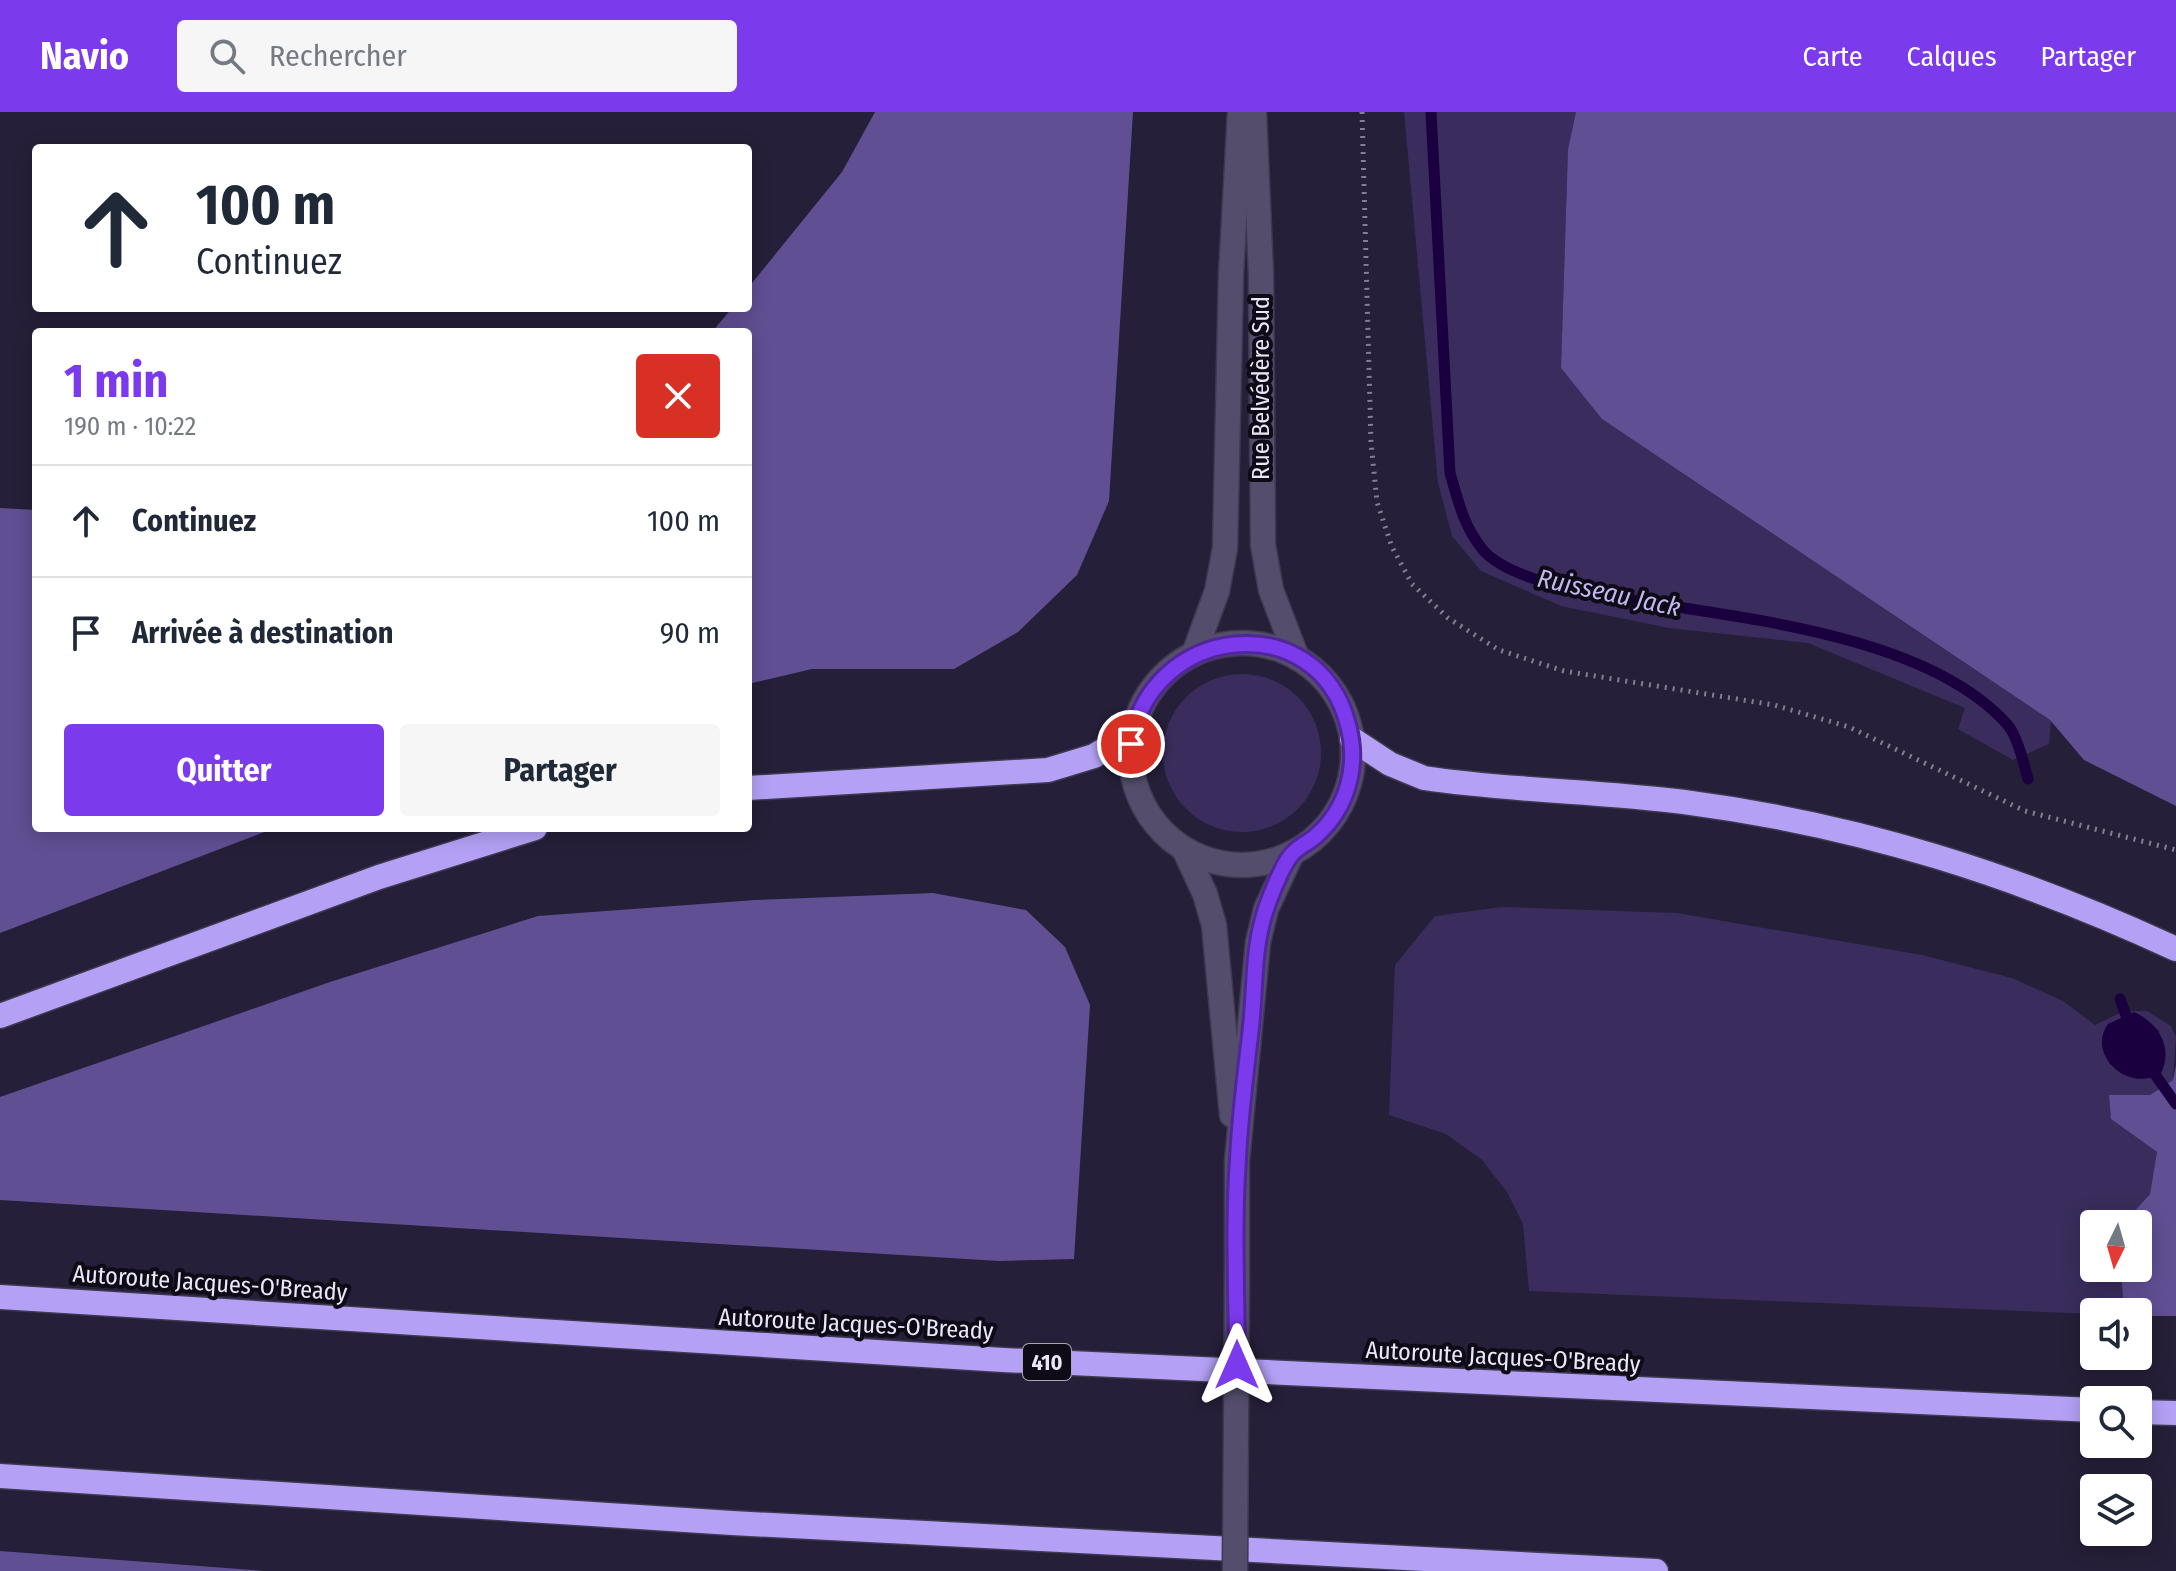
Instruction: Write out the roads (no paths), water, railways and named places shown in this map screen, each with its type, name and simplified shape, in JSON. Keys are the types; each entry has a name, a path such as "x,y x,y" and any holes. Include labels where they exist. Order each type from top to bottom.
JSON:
{"highway":[{"path":"752,788 1048,770 1094,756 1133,732"},
{"path":"1352,739 1390,764 1424,778 1683,802 1795,820 1899,843 2057,898 2176,949"},
{"path":"0,1016 379,877 522,832"},
{"name":"Autoroute Jacques-O'Bready","path":"0,1297 1003,1360 2080,1409"},
{"path":"2152,1412 2176,1413"},
{"path":"0,1476 732,1523 1656,1571"}],"street":[{"name":"Rue Belvédère Sud","path":"1194,654 1217,591 1225,548 1231,275 1240,112"},
{"name":"Rue Belvédère Sud","path":"1254,112 1261,275 1263,545 1271,590 1297,658"},
{"path":"1240,643 1275,648 1297,658 1332,689 1343,709 1352,739 1350,778 1337,810 1315,837 1292,853 1254,864 1210,861 1184,849 1154,822 1136,791 1130,756 1139,710 1158,681 1194,654 1240,643"},
{"path":"1184,849 1205,894 1214,925 1218,997 1237,1161"},
{"path":"1235,1571 1237,1161 1258,942 1268,902 1292,853"}],"waterway":[{"name":"Ruisseau Jack","path":"1431,112 1450,473 1466,523 1483,550 1494,560 1525,576 1563,587 1822,633 1876,648 1926,668 1970,692 2006,723 2017,742 2028,779"},
{"name":"Ruisseau Jack","path":"2120,999 2131,1029"},
{"name":"Ruisseau Jack","path":"2149,1066 2176,1104"}]}
